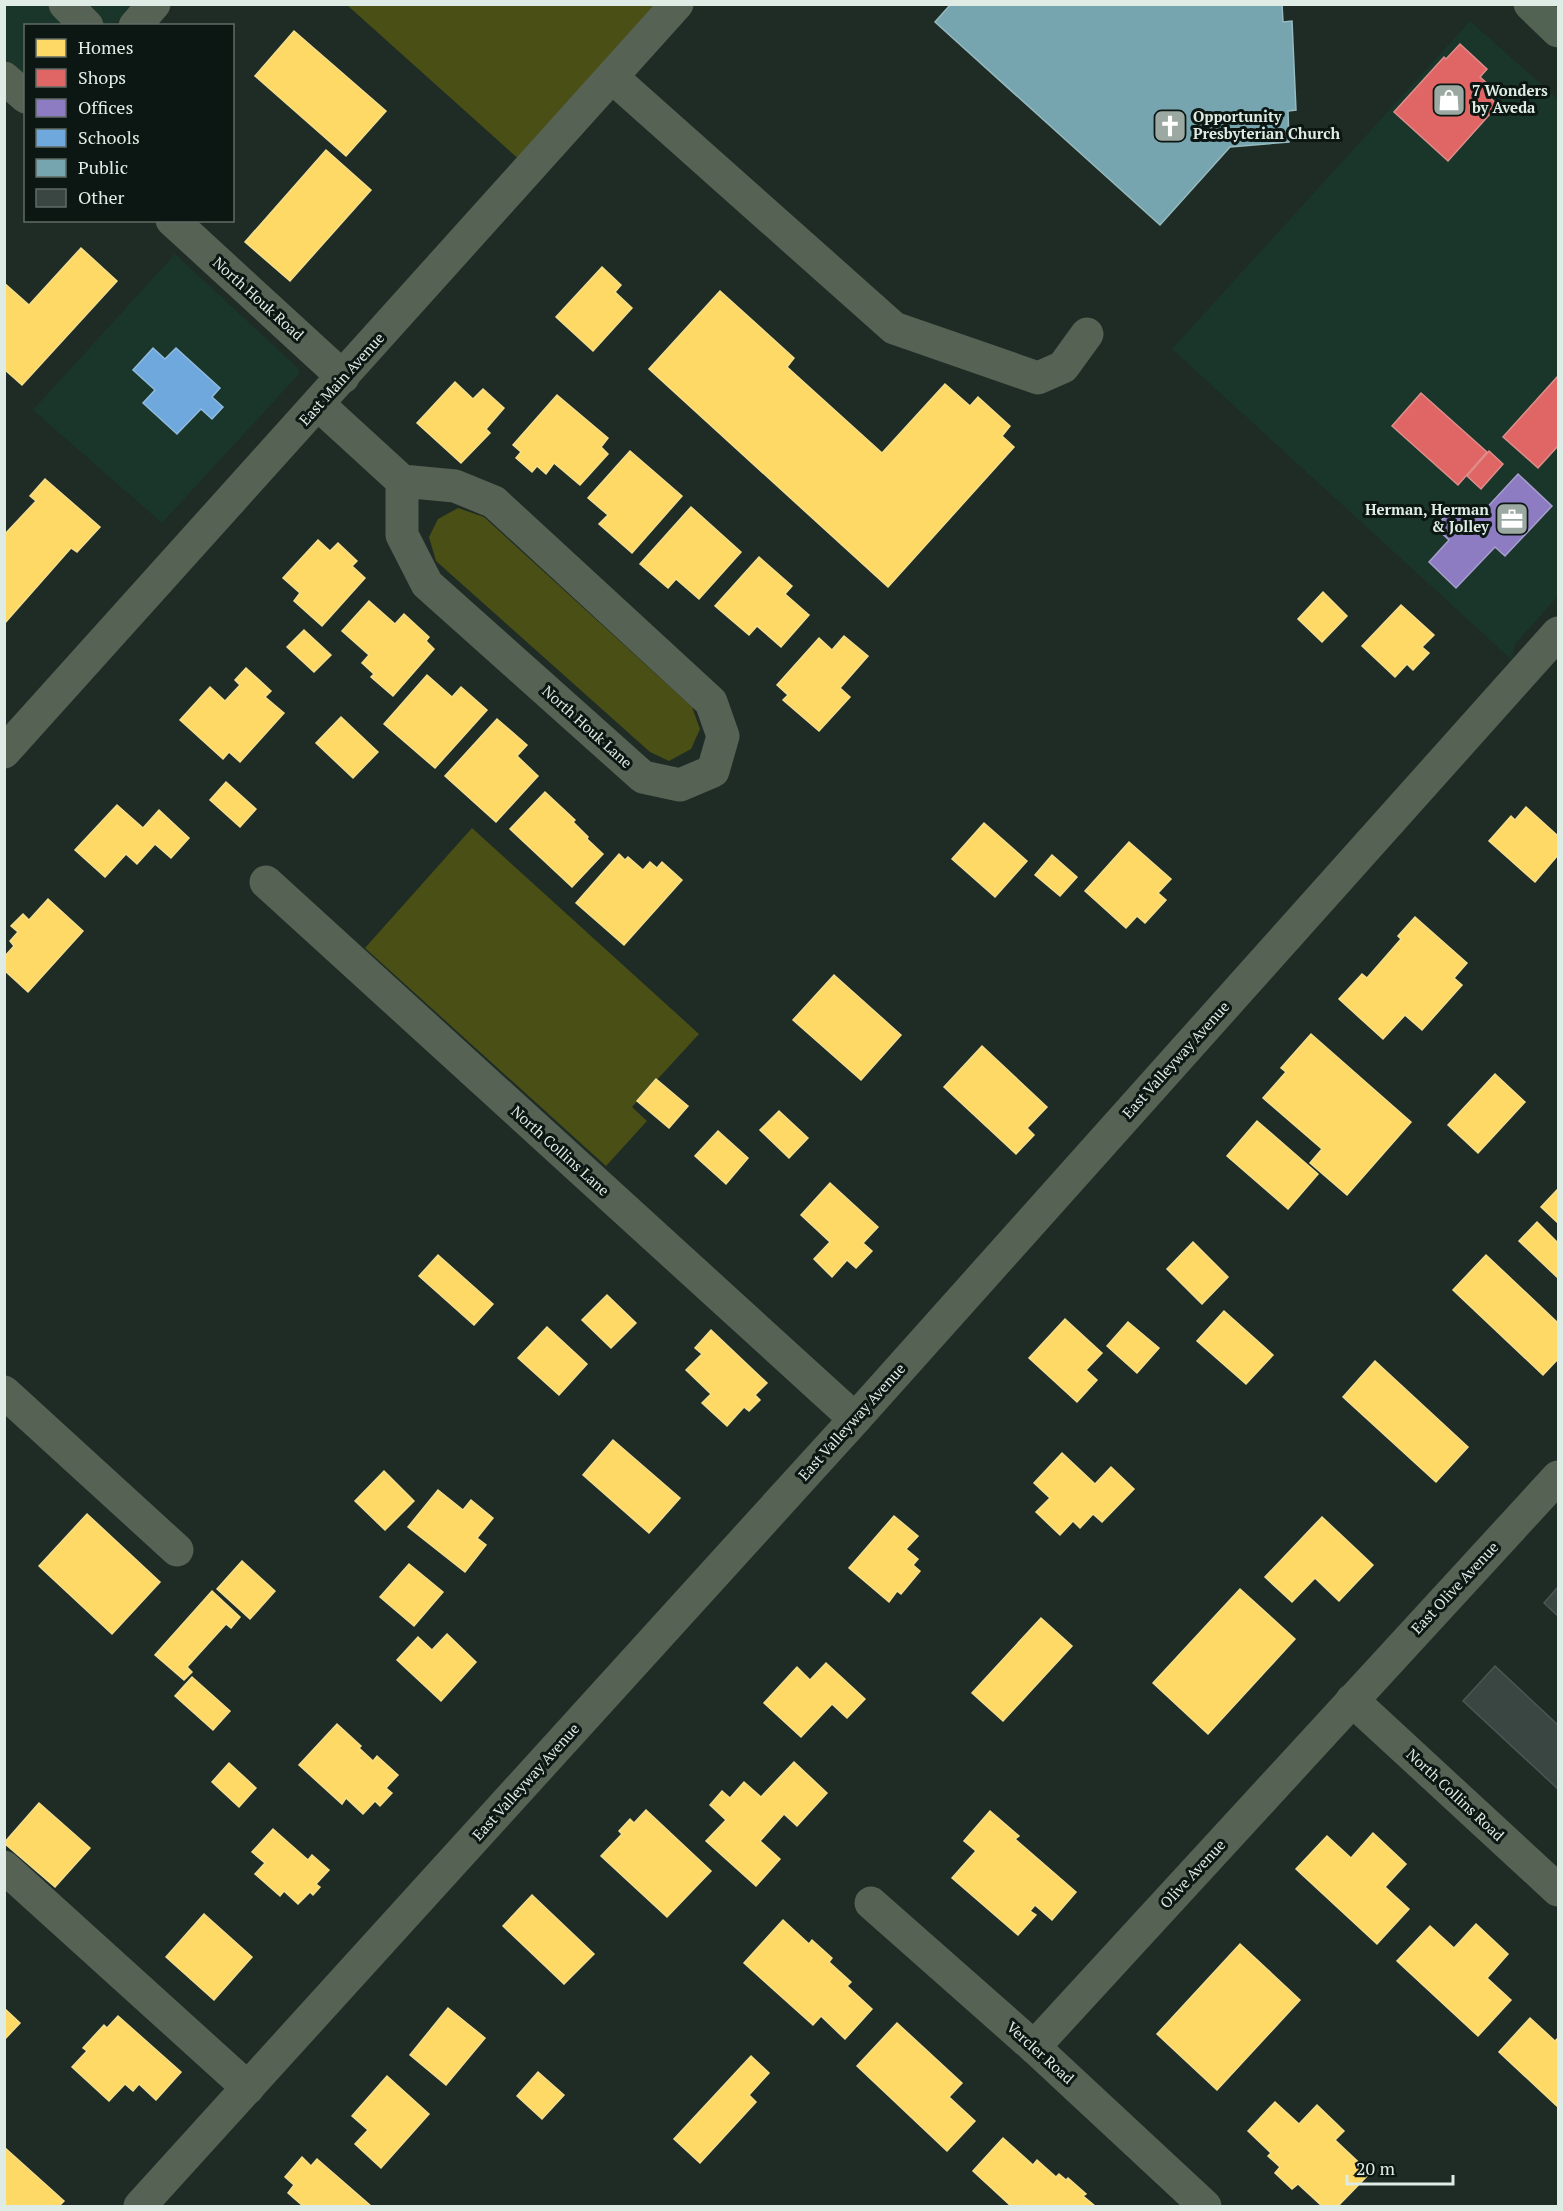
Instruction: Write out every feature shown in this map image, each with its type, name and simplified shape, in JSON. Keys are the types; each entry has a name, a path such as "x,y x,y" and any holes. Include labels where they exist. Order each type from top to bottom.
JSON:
{"main road":[{"path":"1530,4 1558,31"}],"street":[{"path":"65,4 85,24"},
{"path":"137,24 154,4"},
{"name":"East Main Avenue","path":"4,752 344,377 677,4"},
{"path":"612,77 894,328 1038,378 1063,367 1088,334"},
{"path":"4,78 24,95"},
{"name":"North Houk Road","path":"174,222 344,377"},
{"path":"318,405 402,481"},
{"name":"North Houk Lane","path":"402,481 454,486 494,502 711,702 723,736 713,771 680,785 643,777 427,584 402,536 402,481"},
{"name":"East Valleyway Avenue","path":"140,2206 855,1419 1558,633"},
{"name":"North Collins Lane","path":"266,882 855,1419"},
{"path":"4,1392 177,1550"},
{"name":"East Olive Avenue","path":"1353,1700 1558,1477"},
{"name":"North Collins Road","path":"1353,1700 1558,1890"},
{"name":"Olive Avenue","path":"1034,2047 1353,1700"},
{"path":"4,1867 248,2088"},
{"name":"Vercler Road","path":"871,1903 1034,2047 1205,2206"}],"shaded area":[{"path":"4,5 133,5 115,24 24,24 24,76 5,58"},
{"path":"1470,21 1558,99 1558,596 1515,644 1512,660 1172,349"},
{"path":"175,254 300,370 298,375 162,523 33,410"}],"green space":[{"path":"347,5 662,5 523,163"},
{"path":"458,508 484,517 692,707 700,729 691,749 669,761 650,752 436,561 429,537 438,519"},
{"path":"472,828 699,1034 632,1107 647,1121 606,1166 365,948"}],"building: Homes":[{"path":"294,31 386,111 346,156 255,76"},
{"path":"326,150 371,190 290,281 245,242"},
{"path":"81,248 117,281 22,385 4,369 6,360 4,358 4,283 29,305"},
{"path":"602,267 621,285 615,292 632,308 593,351 556,317"},
{"path":"720,291 794,358 787,367 882,453 945,384 970,406 978,397 1010,426 1002,436 1014,447 888,587 649,369"},
{"path":"455,382 473,399 483,389 504,408 486,429 490,433 461,463 417,423"},
{"path":"557,395 608,438 601,447 608,454 580,485 554,463 546,474 537,466 532,472 516,458 521,452 513,445"},
{"path":"630,451 682,496 632,553 599,524 608,515 588,498"},
{"path":"45,479 100,527 77,552 71,548 4,624 4,535 36,501 30,496"},
{"path":"691,507 741,552 699,599 676,579 668,588 640,564"},
{"path":"318,540 330,551 338,543 357,561 352,566 365,578 322,626 294,601 300,593 283,578"},
{"path":"759,557 792,586 785,594 809,615 781,647 757,626 749,635 715,606"},
{"path":"1323,592 1347,616 1322,642 1298,619"},
{"path":"369,601 395,624 404,614 429,637 426,641 434,649 393,696 371,677 374,674 362,663 369,655 342,631"},
{"path":"1401,605 1434,635 1422,647 1429,653 1413,670 1407,664 1395,677 1362,646"},
{"path":"304,630 331,655 314,672 287,647"},
{"path":"844,636 868,656 840,688 850,697 819,731 783,700 788,695 777,685 819,638 832,650"},
{"path":"246,668 271,691 265,697 284,713 240,762 229,752 223,759 180,720 210,687 225,701 240,685 235,680"},
{"path":"427,675 452,697 461,687 487,710 435,768 384,724"},
{"path":"341,717 378,752 353,778 316,743"},
{"path":"497,719 527,745 517,756 538,776 496,822 445,776"},
{"path":"226,782 256,809 240,827 210,800"},
{"path":"545,792 575,820 573,822 588,837 587,839 603,854 572,887 510,829"},
{"path":"117,805 143,828 159,810 189,838 171,858 155,844 137,864 126,854 105,877 75,850"},
{"path":"1526,807 1558,836 1558,855 1535,882 1489,841 1511,816 1515,820"},
{"path":"984,823 1027,861 995,897 952,859"},
{"path":"1129,842 1171,879 1158,893 1166,900 1145,923 1137,916 1126,928 1085,891"},
{"path":"619,854 625,860 628,857 643,870 650,862 657,868 662,862 682,880 624,945 576,903"},
{"path":"1052,855 1077,877 1060,896 1035,875"},
{"path":"48,899 83,931 28,992 4,970 4,957 14,946 10,941 18,932 11,926 23,914 29,920"},
{"path":"1415,917 1467,963 1454,978 1462,985 1422,1030 1405,1015 1383,1039 1339,999 1362,974 1367,978 1401,939 1398,936"},
{"path":"834,975 901,1035 861,1080 793,1020"},
{"path":"1311,1034 1411,1122 1347,1195 1310,1163 1322,1149 1263,1098 1286,1072 1281,1068"},
{"path":"982,1046 1047,1107 1027,1128 1034,1135 1016,1154 944,1087"},
{"path":"1495,1074 1525,1102 1478,1153 1448,1125"},
{"path":"656,1079 688,1106 669,1128 637,1101"},
{"path":"779,1111 808,1138 789,1158 760,1130"},
{"path":"1257,1121 1318,1174 1288,1209 1227,1156"},
{"path":"718,1131 748,1158 726,1184 695,1156"},
{"path":"830,1183 878,1227 863,1243 872,1251 856,1268 847,1260 832,1277 814,1259 830,1242 801,1215"},
{"path":"1558,1189 1558,1223 1541,1207"},
{"path":"1537,1222 1558,1243 1558,1278 1519,1241"},
{"path":"1193,1242 1228,1277 1202,1304 1167,1269"},
{"path":"438,1255 493,1304 474,1325 419,1276"},
{"path":"1486,1255 1558,1323 1558,1359 1543,1375 1453,1290"},
{"path":"607,1295 636,1323 611,1348 582,1320"},
{"path":"1224,1311 1273,1355 1246,1384 1197,1341"},
{"path":"1065,1319 1102,1353 1086,1370 1097,1380 1077,1402 1029,1358"},
{"path":"1128,1322 1159,1348 1137,1373 1107,1346"},
{"path":"547,1327 587,1364 559,1395 518,1358"},
{"path":"711,1330 767,1383 755,1395 760,1400 749,1411 744,1407 727,1426 702,1403 711,1394 686,1370 702,1354 695,1348"},
{"path":"1375,1361 1468,1447 1436,1482 1343,1397"},
{"path":"613,1440 680,1498 649,1533 583,1475"},
{"path":"1062,1453 1095,1484 1111,1467 1134,1489 1102,1522 1093,1514 1080,1528 1073,1521 1060,1535 1036,1512 1050,1498 1034,1483"},
{"path":"384,1471 414,1501 385,1530 355,1501"},
{"path":"438,1490 463,1510 471,1500 493,1518 477,1538 486,1545 465,1572 408,1527"},
{"path":"87,1514 160,1582 112,1634 39,1566"},
{"path":"894,1516 918,1536 906,1549 918,1559 913,1565 920,1571 901,1594 897,1591 889,1602 849,1568"},
{"path":"1322,1517 1373,1565 1339,1601 1315,1578 1292,1602 1265,1577"},
{"path":"242,1561 275,1591 250,1619 217,1589"},
{"path":"409,1564 443,1592 414,1626 380,1597"},
{"path":"1240,1589 1295,1639 1208,1734 1153,1683"},
{"path":"212,1591 240,1617 231,1628 226,1624 187,1667 192,1672 184,1680 155,1655"},
{"path":"1041,1618 1072,1646 1003,1721 972,1693"},
{"path":"447,1634 476,1662 441,1701 397,1660 418,1637 432,1650"},
{"path":"826,1663 865,1699 847,1718 832,1704 801,1737 764,1703 797,1667 810,1680"},
{"path":"192,1677 230,1711 213,1730 175,1696"},
{"path":"337,1724 361,1746 359,1748 373,1761 377,1756 398,1775 386,1788 392,1793 380,1806 375,1801 363,1814 346,1798 342,1804 299,1765"},
{"path":"794,1762 827,1793 797,1826 784,1814 760,1841 780,1859 756,1886 706,1841 726,1820 710,1805 722,1791 730,1798 744,1782 761,1797"},
{"path":"229,1763 256,1788 239,1807 212,1782"},
{"path":"39,1803 90,1848 55,1887 4,1843"},
{"path":"646,1810 711,1871 667,1917 601,1856 622,1834 619,1831 630,1819 634,1823"},
{"path":"990,1811 1019,1836 1015,1839 1076,1892 1052,1920 1035,1905 1030,1911 1036,1915 1018,1935 952,1878 976,1851 964,1841"},
{"path":"273,1829 308,1860 312,1855 329,1870 316,1884 320,1887 313,1895 310,1892 298,1904 284,1891 280,1896 255,1874 265,1863 252,1852"},
{"path":"1373,1833 1406,1864 1385,1887 1409,1909 1377,1944 1296,1869 1327,1836 1351,1858"},
{"path":"532,1895 594,1954 564,1984 503,1926"},
{"path":"204,1914 252,1957 214,2000 166,1957"},
{"path":"783,1920 809,1944 812,1940 832,1958 829,1962 851,1982 847,1986 872,2009 845,2039 821,2016 813,2025 744,1963"},
{"path":"1476,1924 1508,1954 1487,1978 1511,2000 1478,2036 1397,1961 1430,1926 1454,1948"},
{"path":"1240,1944 1300,2000 1217,2090 1157,2034"},
{"path":"4,2008 20,2023 4,2040"},
{"path":"448,2008 485,2038 446,2085 410,2055"},
{"path":"118,2016 181,2072 156,2100 139,2084 133,2091 125,2084 109,2101 72,2067 87,2051 83,2048 104,2025 107,2028"},
{"path":"1530,2018 1555,2041 1558,2038 1558,2107 1499,2052"},
{"path":"897,2023 962,2083 949,2097 975,2121 947,2151 857,2066"},
{"path":"751,2056 769,2073 749,2095 756,2102 700,2163 674,2139"},
{"path":"538,2072 564,2095 542,2119 517,2096"},
{"path":"387,2076 429,2114 381,2168 355,2144 368,2130 352,2116"},
{"path":"1275,2102 1299,2124 1317,2105 1344,2131 1335,2140 1370,2173 1338,2206 1322,2206 1298,2184 1292,2189 1275,2173 1280,2167 1268,2156 1271,2153 1248,2131"},
{"path":"1003,2138 1033,2165 1037,2160 1056,2177 1059,2174 1066,2180 1068,2178 1086,2194 1083,2196 1095,2206 1011,2206 973,2171"},
{"path":"4,2147 64,2201 59,2206 4,2206"},
{"path":"302,2157 311,2166 317,2159 371,2206 303,2206 288,2193 294,2185 285,2177"}],"building: Shops":[{"name":"7 Wonders by Aveda","path":"1460,44 1487,69 1480,77 1493,89 1487,95 1498,105 1448,161 1394,112 1444,57 1446,59"},
{"path":"1558,376 1558,446 1538,468 1503,437"},
{"path":"1421,393 1487,452 1458,485 1392,426"},
{"path":"1489,451 1503,464 1481,489 1467,476"}],"building: Offices":[{"path":"1518,474 1552,506 1505,556 1495,547 1456,588 1429,562 1449,540 1435,527 1453,508 1466,520 1475,509 1481,514"}],"building: Schools":[{"path":"153,348 165,359 176,348 220,388 212,397 223,407 212,419 201,409 177,434 143,403 155,390 133,370"}],"building: Public":[{"name":"Opportunity Presbyterian Church","path":"951,4 1282,4 1283,22 1292,21 1296,110 1288,111 1289,142 1230,147 1160,225 935,22"}],"building: Other":[{"path":"1558,1587 1558,1616 1544,1603"},
{"path":"1495,1666 1558,1725 1558,1789 1463,1701"}],"place":[{"name":"7 Wonders by Aveda","path":"1449,100"},
{"name":"Opportunity Presbyterian Church","path":"1170,126"},
{"name":"Herman, Herman & Jolley","path":"1512,519"}]}
